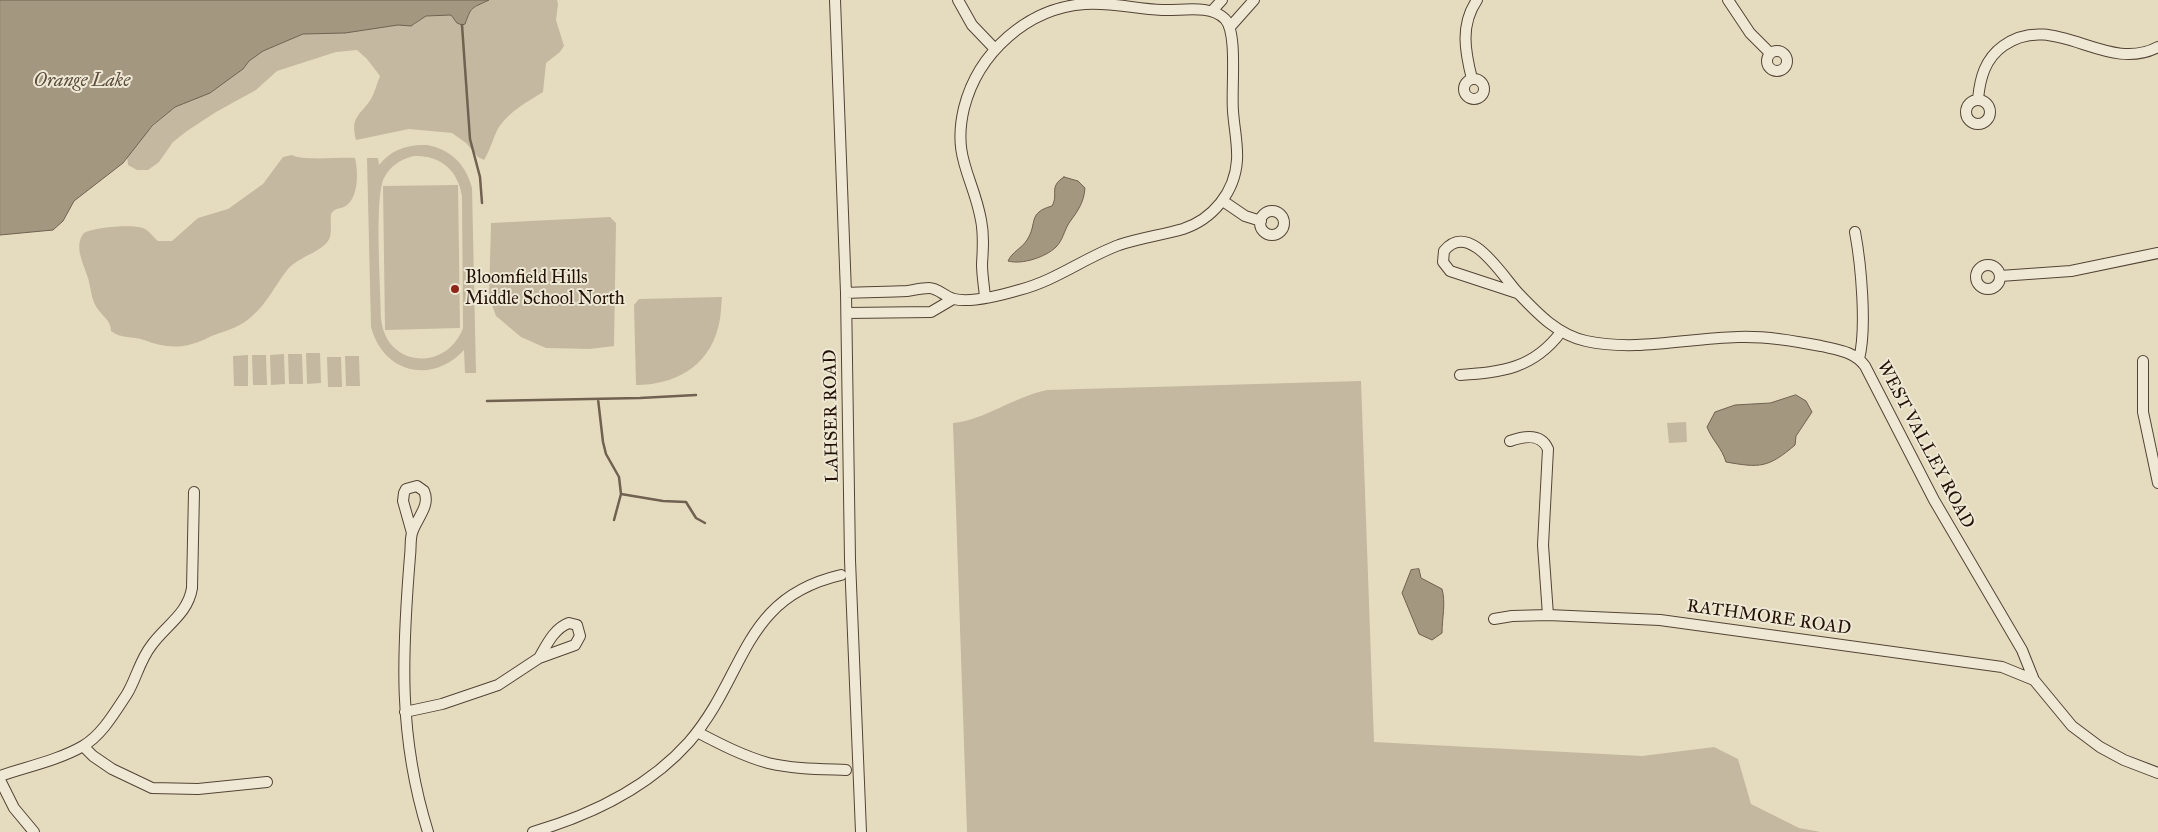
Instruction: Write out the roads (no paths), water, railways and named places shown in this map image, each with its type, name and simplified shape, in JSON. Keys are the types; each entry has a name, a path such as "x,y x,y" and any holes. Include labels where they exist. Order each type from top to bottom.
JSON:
{"street":[{"name":"LAHSER ROAD","path":"835,0 847,314 850,560 861,832"},
{"path":"958,0 972,25 995,49"},
{"path":"1212,11 1222,0"},
{"path":"1230,27 1254,0"},
{"path":"1472,79 1466,55 1465,35 1469,15 1477,0"},
{"path":"1728,0 1746,27 1770,53"},
{"path":"847,314 931,312 953,299 985,297 1029,288 1057,277 1093,257 1122,244 1191,226 1212,213 1222,201 1232,182 1237,162 1232,96 1233,39 1230,27 1224,18 1212,11 1155,10 1094,4 1073,6 1055,10 1032,20 995,49 972,85 964,112 961,138 964,167 979,210 982,228 982,270 985,297"},
{"path":"1978,99 1982,74 1990,58 2006,44 2019,37 2036,34 2055,35 2121,55 2136,55 2158,47"},
{"path":"1222,201 1245,216 1261,221"},
{"path":"1855,232 1863,325 1863,344 1859,359"},
{"name":"WEST VALLEY ROAD","path":"1517,293 1450,271 1442,262 1444,250 1450,245 1460,243 1478,248 1493,261 1517,293 1561,332 1576,339 1630,345 1739,337 1766,338 1842,350 1859,359 1865,366 1934,500 2022,650 2034,680"},
{"path":"2000,276 2071,271 2158,253"},
{"path":"846,293 930,288 953,299"},
{"path":"1460,375 1495,373 1516,367 1538,354 1555,340 1561,332"},
{"path":"2144,361 2145,421 2158,483"},
{"path":"1510,441 1524,437 1534,438 1544,443 1548,449 1543,545 1548,616"},
{"path":"0,776 83,746 97,735 115,712 128,691 148,649 180,615 189,602 192,588 194,492"},
{"path":"412,533 404,634 404,712 410,758 428,832"},
{"path":"533,832 584,814 638,786 673,758 697,732 718,702 748,644 767,615 784,600 799,591 841,575"},
{"name":"RATHMORE ROAD","path":"1494,619 1512,616 1548,616 1660,620 1995,666 2014,671 2034,680 2062,715 2086,738 2116,756 2158,773"},
{"path":"404,712 442,704 490,688 512,677 539,658"},
{"path":"697,732 732,750 770,763 792,767 846,770"},
{"path":"83,746 93,756 112,769 152,788 198,789 267,782"},
{"path":"0,780 14,808 34,832"}],"water":[{"name":"Orange Lake","path":"0,0 489,0 473,8 465,24 462,25 457,23 451,15 426,16 411,26 398,25 345,33 303,34 263,51 249,61 243,69 210,93 175,107 152,126 123,163 74,201 63,221 53,230 0,235"},
{"path":"1064,177 1078,181 1085,188 1082,203 1056,247 1040,257 1027,261 1008,261 1027,240 1036,215 1052,206 1055,198 1056,184"},
{"path":"1796,395 1806,401 1812,412 1796,436 1795,445 1778,458 1763,464 1747,465 1726,462 1707,427 1715,412 1735,405 1770,403"},
{"path":"1419,569 1421,578 1442,589 1443,594 1442,633 1432,640 1419,634 1402,593 1411,570"}],"waterway":[{"path":"462,25 470,139 480,177 482,203"},
{"path":"487,401 696,395"},
{"path":"598,399 606,454 619,477 621,494 614,520"},
{"path":"621,494 663,501 686,502 696,518 705,523"}],"place":[{"name":"Bloomfield Hills Middle School North","path":"455,289"}]}
